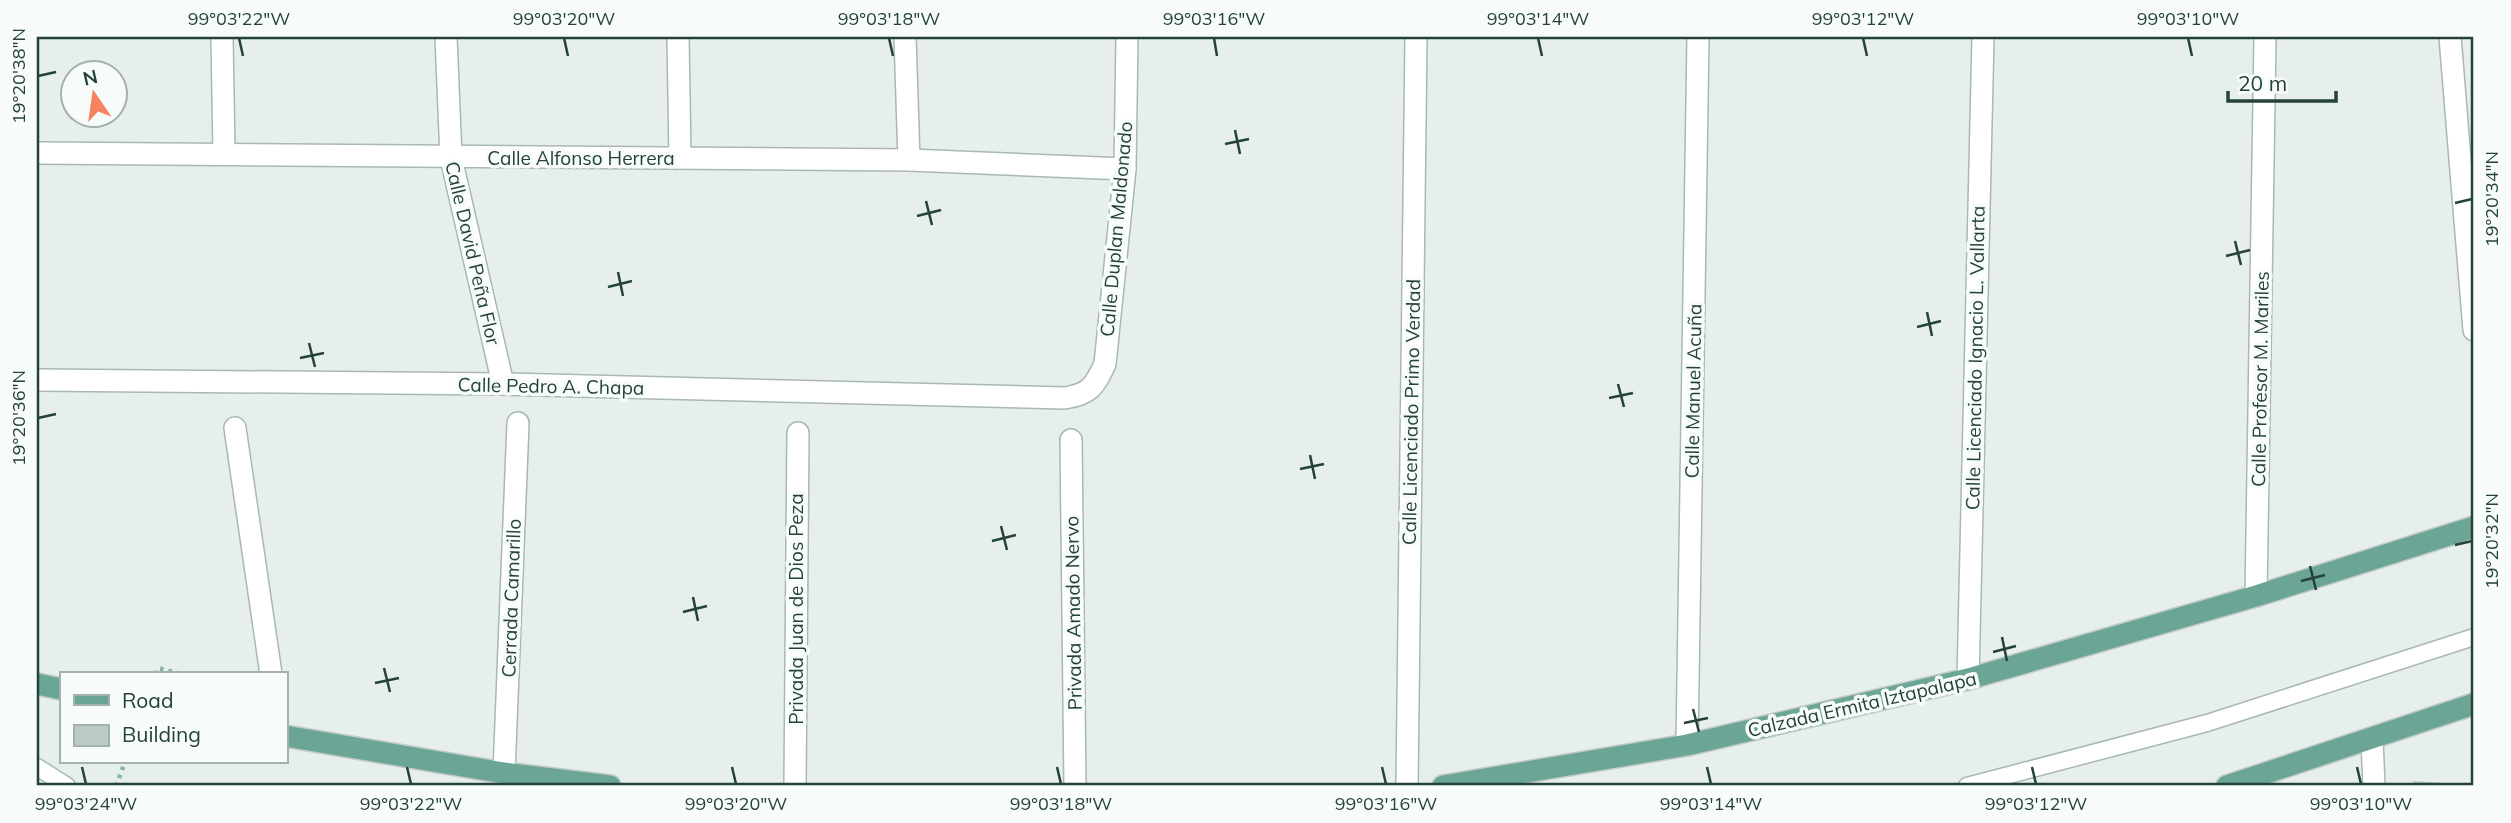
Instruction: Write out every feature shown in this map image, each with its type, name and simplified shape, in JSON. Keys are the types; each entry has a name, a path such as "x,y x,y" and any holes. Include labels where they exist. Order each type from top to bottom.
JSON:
{"main road":[{"name":"Calzada Ermita Iztapalapa","path":"1443,786 1687,745 1968,679 2256,596 2474,527"},
{"path":"37,684 60,689"},
{"path":"2227,786 2474,704"},
{"path":"287,736 504,773 611,786"}],"street":[{"path":"222,37 224,153"},
{"name":"Calle David Peña Flor","path":"446,37 450,158 503,384"},
{"path":"678,37 680,158"},
{"path":"905,37 909,160"},
{"name":"Calle Duplan Maldonado","path":"1065,398 1083,395 1097,381 1105,364 1125,169 1127,37"},
{"name":"Calle Licenciado Primo Verdad","path":"1407,786 1416,37"},
{"name":"Calle Manuel Acuña","path":"1687,745 1699,37"},
{"name":"Calle Licenciado Ignacio L. Vallarta","path":"1968,679 1983,37"},
{"name":"Calle Profesor M. Mariles","path":"2256,596 2265,37"},
{"path":"2450,37 2474,330"},
{"name":"Calle Alfonso Herrera","path":"37,153 909,160 1125,169"},
{"name":"Calle Pedro A. Chapa","path":"37,380 503,384 1065,398"},
{"name":"Cerrada Camarillo","path":"504,773 518,423"},
{"path":"235,428 271,672"},
{"name":"Privada Juan de Dios Peza","path":"795,786 798,433"},
{"name":"Privada Amado Nervo","path":"1071,440 1075,786"},
{"path":"2372,740 2374,786"}],"lane":[{"path":"1967,786 2207,723 2474,637"},
{"path":"37,766 67,786"}],"path":[{"path":"157,672 158,668 174,672"},
{"path":"116,786 124,764"}],"building":[{"path":"2413,781 2457,784 2457,786 2413,786"}]}
